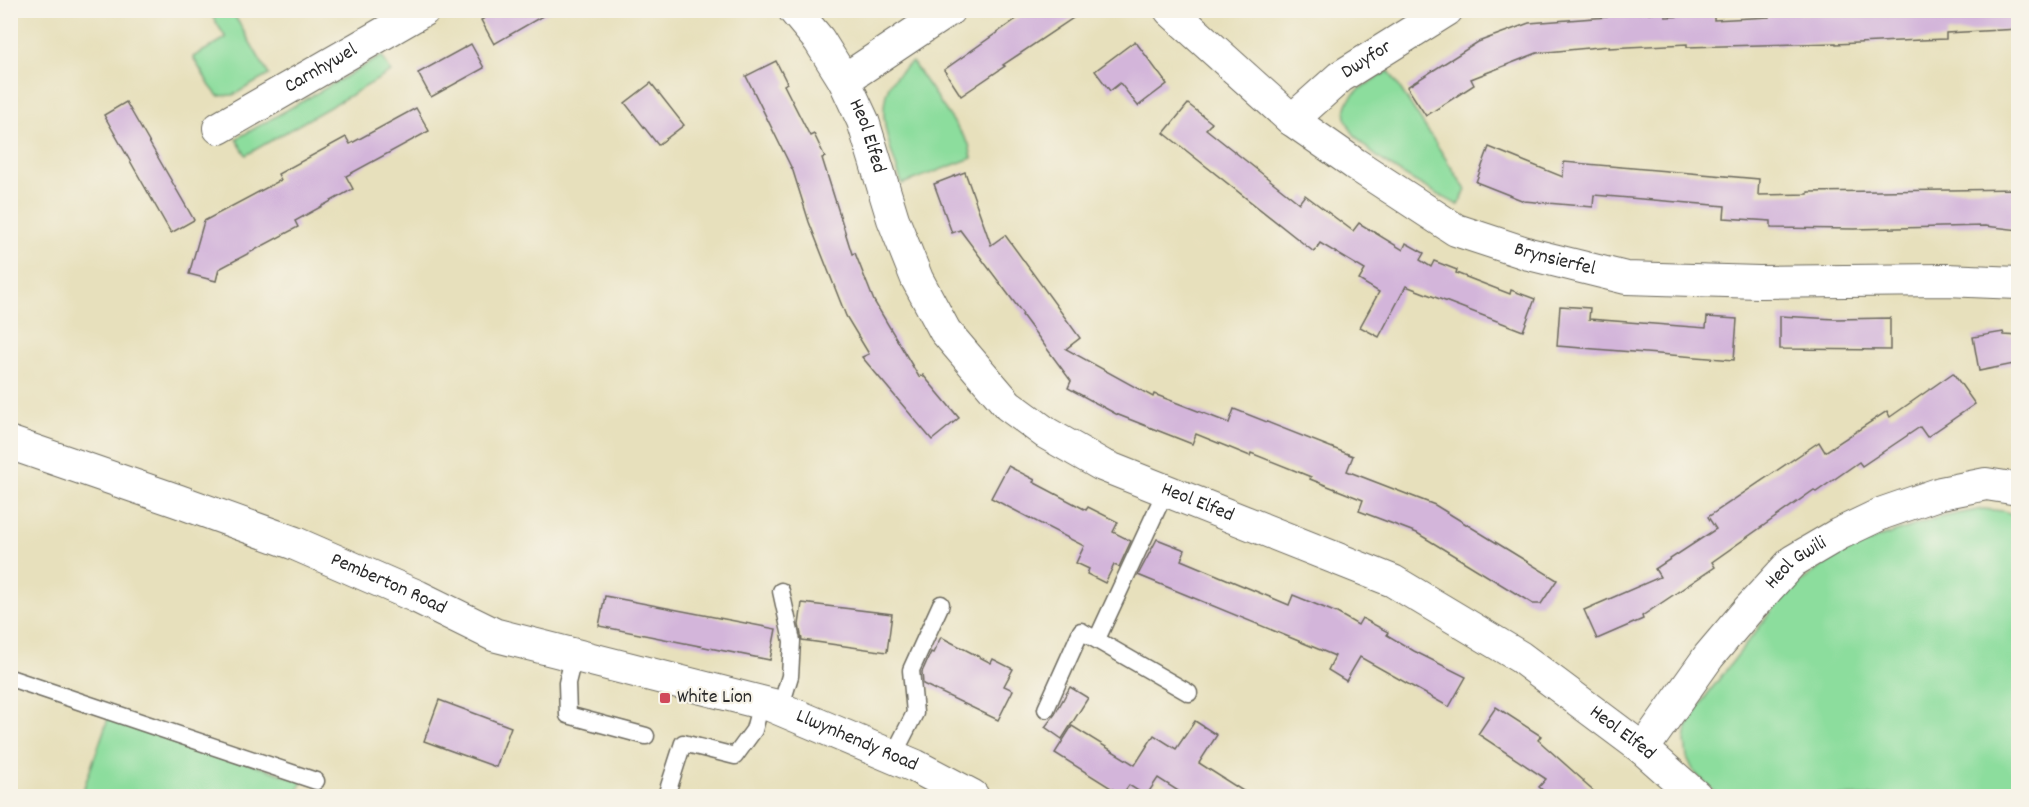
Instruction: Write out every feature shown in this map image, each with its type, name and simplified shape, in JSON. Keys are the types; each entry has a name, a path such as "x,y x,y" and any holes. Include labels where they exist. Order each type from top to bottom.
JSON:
{"main road":[{"name":"Pemberton Road","path":"10,443 294,543 418,597 495,635 771,706"},
{"name":"Llwynhendy Road","path":"771,706 893,756 972,796"}],"street":[{"name":"Carnhywel","path":"219,128 424,10"},
{"path":"794,10 819,40 844,80 949,10"},
{"name":"Brynsierfel","path":"1170,10 1292,120 1363,170 1456,230 1529,254 1626,278 1759,282 1946,280 2019,283"},
{"name":"Dwyfor","path":"1292,120 1340,78 1447,10"},
{"name":"Heol Elfed","path":"844,80 863,121 897,229 917,279 945,331 1008,405 1046,433 1102,465 1393,581 1520,657 1643,749 1696,796"},
{"name":"Heol Gwili","path":"1643,749 1709,656 1794,561 1839,534 1883,513 1941,493 1986,484 2019,489"}],"lane":[{"path":"1097,639 1166,490"},
{"path":"666,796 683,743 735,756 790,676 792,641 781,591"},
{"path":"893,756 915,713 911,670 941,604"},
{"path":"1046,709 1081,631 1189,693"},
{"path":"574,655 567,683 568,715 646,736"},
{"path":"10,678 316,781"}],"green space":[{"path":"209,11 232,11 269,75 233,95 218,96 193,57 226,38"},
{"path":"382,56 391,72 246,155 236,139"},
{"path":"912,62 969,144 972,158 902,184 890,148 884,110 889,86"},
{"path":"1389,71 1466,190 1458,205 1381,160 1362,144 1349,127 1346,110 1354,94"},
{"path":"1983,509 2003,511 2018,516 2018,796 1719,796 1694,772 1687,757 1685,741 1687,727 1706,696 1774,608 1802,581 1835,557 1878,538 1937,518"},
{"path":"109,716 302,781 296,796 81,796"}],"building":[{"path":"499,10 553,10 494,44 481,20"},
{"path":"1029,10 1085,10 961,96 944,70"},
{"path":"2019,10 2019,29 1946,33 1946,39 1836,44 1687,47 1687,44 1609,48 1609,46 1537,53 1471,79 1474,85 1426,116 1407,87 1478,42 1529,23 1665,12 1665,17 1714,15 1714,20 1769,17 1769,13"},
{"path":"1135,41 1167,84 1138,106 1120,83 1110,91 1095,71"},
{"path":"471,44 484,68 431,97 418,73"},
{"path":"776,61 787,83 784,85 810,136 814,134 825,157 822,158 852,254 855,253 874,301 919,377 923,375 959,418 932,440 862,357 869,354 846,316 809,222 793,171 746,76"},
{"path":"651,83 684,125 658,145 625,103"},
{"path":"126,102 194,220 171,233 104,115"},
{"path":"1188,104 1212,123 1206,129 1299,203 1305,195 1353,231 1359,223 1403,250 1406,243 1424,253 1420,260 1431,267 1434,261 1457,270 1456,273 1510,294 1511,290 1535,299 1523,331 1406,286 1379,337 1360,327 1379,292 1359,280 1365,270 1320,243 1314,252 1164,133"},
{"path":"416,108 429,131 346,176 353,189 295,221 298,227 219,269 216,281 189,274 204,221 281,180 278,174 346,137 350,144"},
{"path":"1489,147 1563,177 1564,162 1759,179 1758,195 1808,194 1808,192 2019,189 2019,230 1985,226 1771,228 1771,221 1724,218 1725,206 1594,195 1593,207 1524,201 1476,182"},
{"path":"965,172 991,245 1005,235 1080,338 1066,349 1153,397 1154,394 1229,423 1234,409 1353,456 1347,471 1435,505 1557,580 1541,604 1533,604 1417,533 1359,511 1363,500 1251,453 1250,456 1196,434 1192,444 1116,414 1068,388 1071,381 1023,314 960,230 952,233 934,184"},
{"path":"1560,306 1590,308 1589,319 1706,328 1707,317 1737,319 1734,360 1557,346"},
{"path":"1780,316 1835,319 1890,318 1890,350 1780,349"},
{"path":"2003,332 2004,335 2019,336 2019,363 1979,371 1973,337"},
{"path":"1953,373 1975,404 1927,437 1920,427 1862,466 1859,462 1816,492 1814,490 1712,562 1715,567 1642,616 1643,619 1597,639 1584,610 1660,577 1655,569 1716,529 1708,517 1819,442 1825,452 1887,411 1890,417"},
{"path":"1008,466 1086,510 1088,507 1118,522 1113,532 1131,541 1119,567 1114,565 1105,583 1087,574 1089,569 1076,563 1084,546 991,498"},
{"path":"1157,539 1185,550 1181,560 1289,605 1293,595 1337,613 1358,625 1362,618 1388,632 1387,635 1414,651 1466,677 1449,707 1360,657 1346,681 1328,670 1335,656 1138,575"},
{"path":"605,596 776,629 770,660 599,626"},
{"path":"802,603 892,614 887,652 802,640 799,625"},
{"path":"941,637 991,663 993,659 1013,669 1004,686 1013,690 998,720 923,684 922,672"},
{"path":"1070,687 1088,698 1062,739 1045,727"},
{"path":"439,700 511,727 496,767 424,741"},
{"path":"1496,707 1541,736 1538,740 1599,796 1550,796 1539,787 1546,779 1478,734"},
{"path":"1195,721 1217,735 1199,763 1251,796 1186,796 1158,778 1146,796 1129,785 1122,795 1055,753 1072,726 1135,765 1154,735 1176,749"}],"place":[{"name":"White Lion","path":"665,698"}]}
